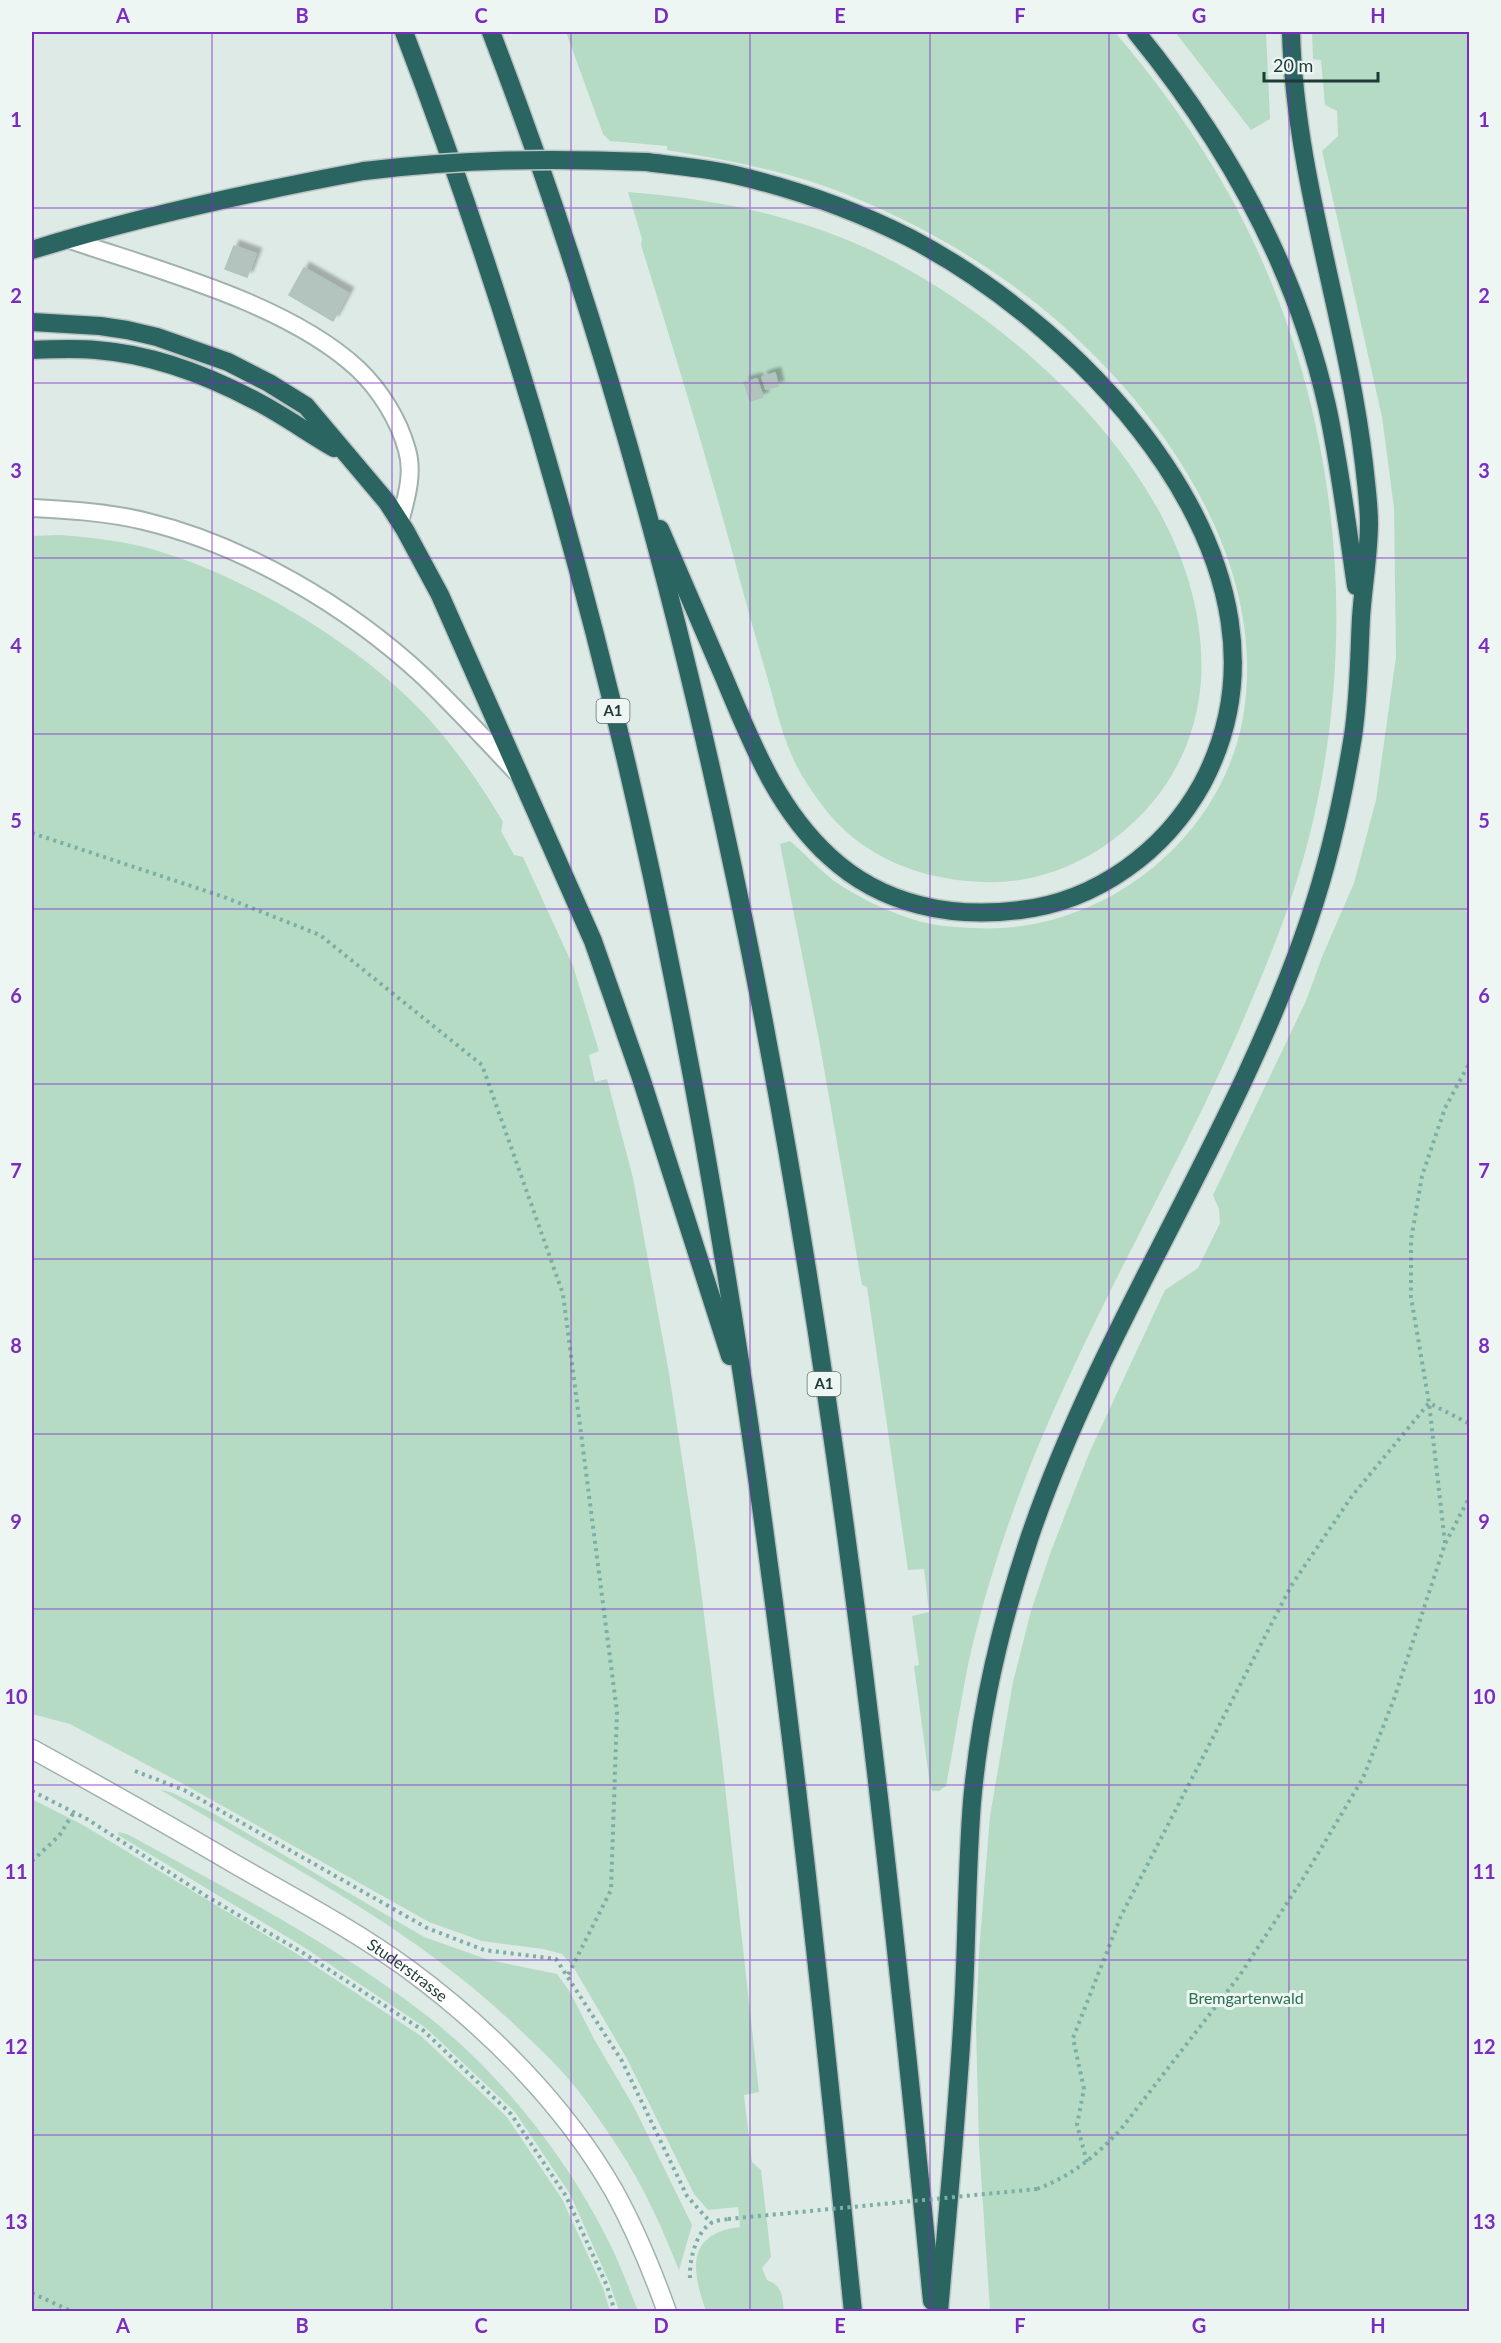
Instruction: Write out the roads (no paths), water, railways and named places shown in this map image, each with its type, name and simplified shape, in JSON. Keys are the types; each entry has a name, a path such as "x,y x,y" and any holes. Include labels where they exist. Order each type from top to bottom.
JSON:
{"highway":[{"name":"A1","path":"404,32 438,121 501,308 555,487 632,788 675,987 713,1192 747,1409 791,1734 853,2312"},
{"name":"A1","path":"491,32 515,93 578,280 635,470 711,770 752,965 790,1173 854,1589 898,1967 933,2312"},
{"path":"1136,32 1187,97 1218,144 1242,186 1288,284 1326,404 1338,464 1361,618"},
{"path":"939,2312 964,1995 967,1880 973,1797 995,1653 1030,1536 1066,1444 1107,1355 1230,1106 1281,992 1308,922 1324,870 1342,799 1353,731 1369,522 1364,464 1354,398 1300,140 1292,73 1291,32"},
{"path":"32,250 167,211 364,171 426,163 567,158 647,162 730,174 789,189 849,210 906,236 956,264 1004,297 1085,367 1136,423 1169,471 1197,521 1216,568 1227,609 1232,651 1224,731 1210,768 1194,798 1174,826 1146,854 1114,878 1077,896 1039,908 989,914 943,911 902,901 868,885 831,858 796,820 768,778 635,470"},
{"path":"32,321 100,326 157,337 228,362 269,383 306,406 366,476 400,522 440,595 588,931 614,998 747,1409"},
{"path":"32,350 98,350 151,359 177,367 219,383 258,402 346,455"}],"street":[{"name":"Studerstrasse","path":"32,1749 173,1827 348,1930 407,1969 486,2032 522,2068 554,2106 613,2190 639,2243 667,2312"}],"lane":[{"path":"67,239 237,298 311,333 358,369 387,403 408,451 409,488 400,522"},
{"path":"32,508 89,512 144,521 216,544 296,584 357,624 423,676 520,776"}],"park label":[{"name":"Bremgartenwald","path":"1246,1998"}]}
